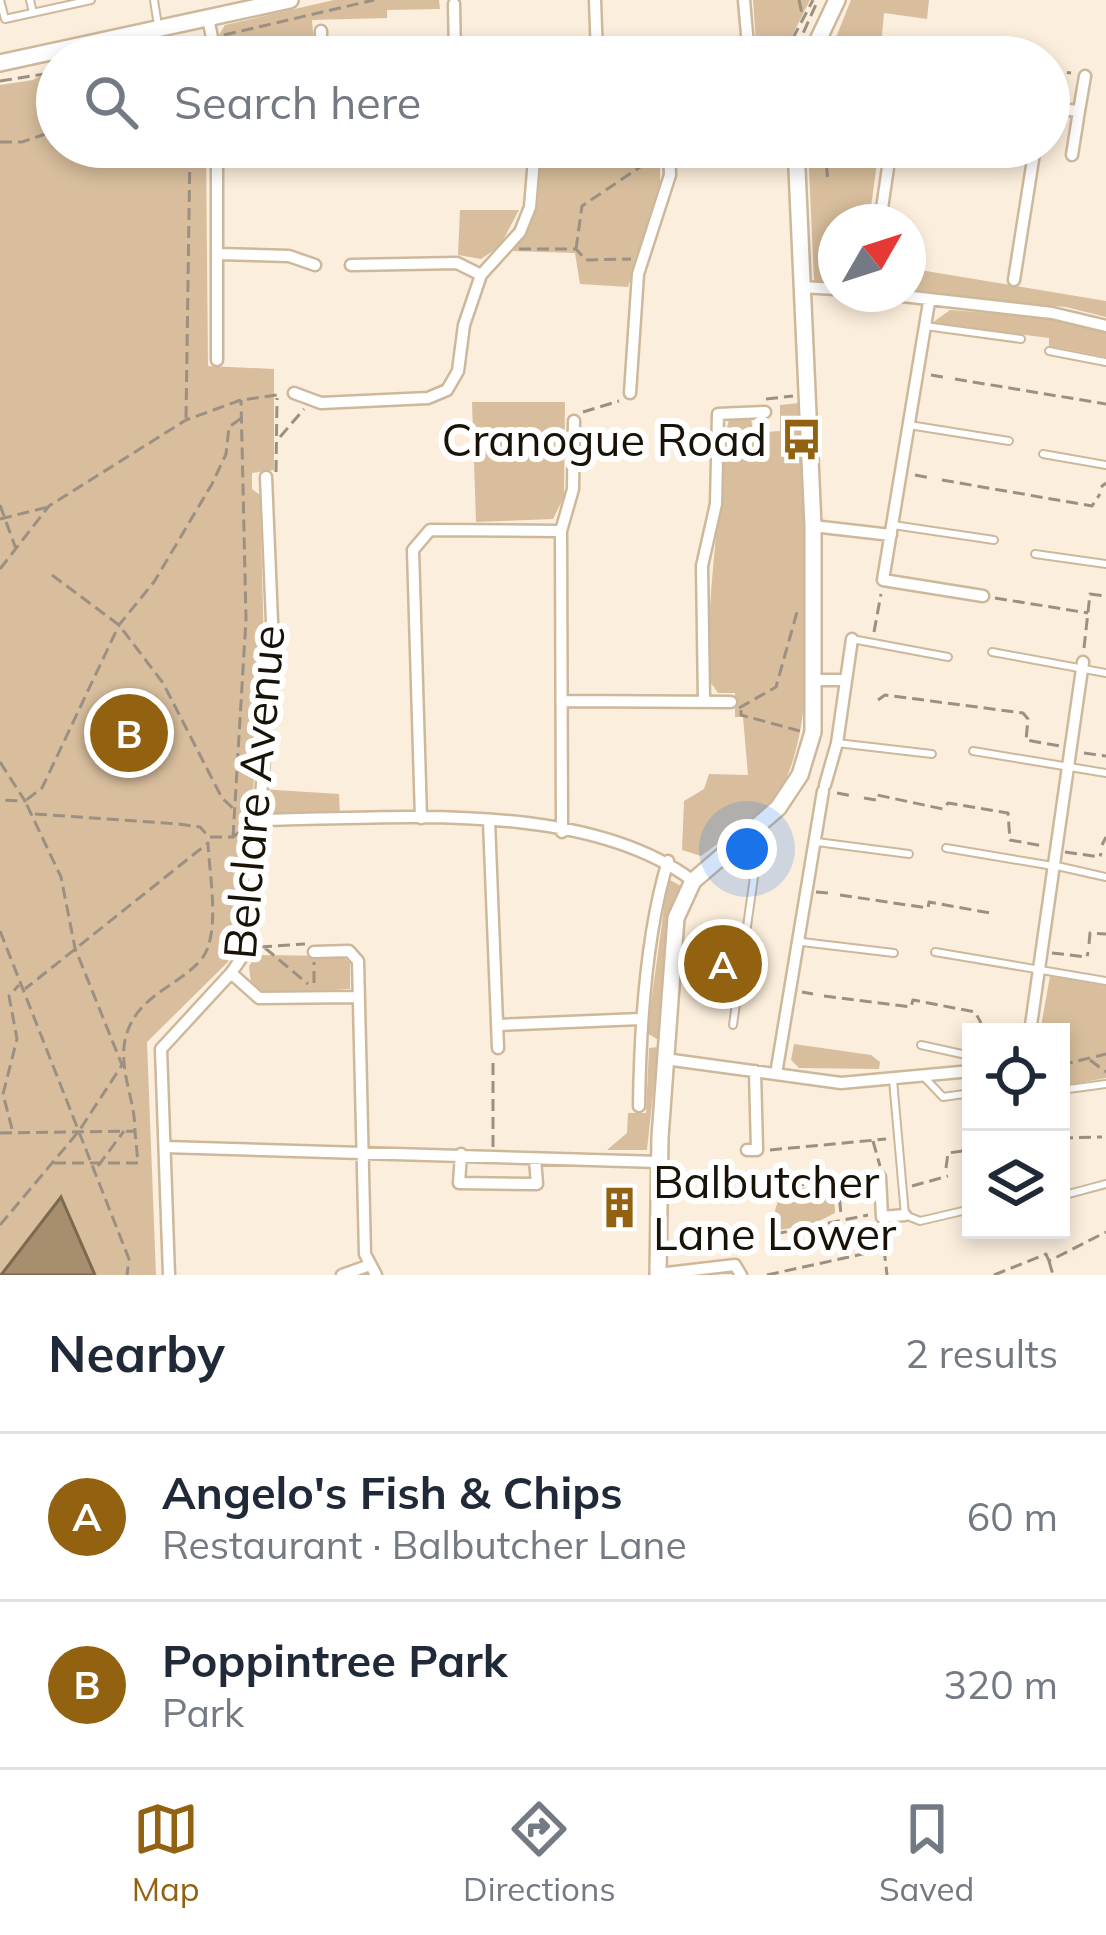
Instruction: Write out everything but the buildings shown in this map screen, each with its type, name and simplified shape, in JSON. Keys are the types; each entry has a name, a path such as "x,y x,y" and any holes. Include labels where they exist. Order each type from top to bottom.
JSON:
{"street":[{"path":"130,36 290,0"},
{"path":"596,0 597,36"},
{"path":"744,0 747,36"},
{"path":"820,36 837,0"},
{"path":"454,4 455,36"},
{"path":"208,18 217,36"},
{"path":"321,31 321,36"},
{"path":"0,63 36,56"},
{"path":"1072,155 1085,76"},
{"path":"1070,110 1079,111"},
{"path":"217,168 217,360"},
{"path":"294,393 310,400 428,398 447,391 458,371 464,325 481,275 520,232 530,207 533,168"},
{"path":"630,393 629,339 643,259 670,168"},
{"path":"741,1275 735,1264 658,1274 664,1059 676,918 693,881 778,808 800,775 813,732 813,526 797,168"},
{"path":"883,204 888,168"},
{"path":"1014,280 1032,168"},
{"path":"218,254 289,256 315,265"},
{"path":"351,265 458,263 481,275"},
{"path":"802,287 818,288"},
{"path":"983,596 888,581 928,302 1052,313 1106,326"},
{"path":"704,701 702,566 716,504 718,414 765,412"},
{"path":"562,832 561,531 573,489 574,421"},
{"name":"Belclare Avenue","path":"266,477 272,619 249,947 231,973 259,998 358,997"},
{"path":"813,526 892,530"},
{"path":"421,818 413,550 419,537 430,530 561,531"},
{"path":"272,619 287,617"},
{"path":"776,1074 802,941 812,842 837,743 852,639"},
{"path":"1032,1023 1082,665"},
{"path":"816,680 846,680"},
{"path":"564,701 704,701 736,706"},
{"path":"256,820 489,821 562,832 668,861 693,881"},
{"path":"489,821 498,1048"},
{"path":"639,1106 640,1019 650,979 656,902 668,861"},
{"name":"Belclare Avenue","path":"314,952 350,951 358,961 360,1150 373,1270"},
{"path":"169,1275 163,1044 231,973"},
{"path":"499,1025 640,1019"},
{"path":"664,1059 841,1083 962,1072"},
{"path":"752,1150 755,1071"},
{"path":"165,1147 659,1162"},
{"path":"461,1154 459,1183 537,1184 535,1159"},
{"path":"880,1177 882,1216 905,1216"},
{"path":"342,1275 373,1270"}],"lane":[{"path":"0,0 5,19 92,0"},
{"path":"31,0 33,13"},
{"path":"154,0 159,30"},
{"path":"925,326 1021,339"},
{"path":"1048,351 1106,362"},
{"path":"909,425 1009,441"},
{"path":"1043,454 1106,465"},
{"path":"892,530 994,540"},
{"path":"1035,554 1106,564"},
{"path":"852,639 948,657"},
{"path":"992,652 1106,673"},
{"path":"837,743 932,754"},
{"path":"973,751 1106,773"},
{"path":"733,1024 754,878 740,838"},
{"path":"812,842 909,854"},
{"path":"946,848 1106,877"},
{"path":"802,941 894,953"},
{"path":"934,952 1106,981"},
{"path":"921,1045 962,1054"},
{"path":"924,1078 943,1097 962,1094"},
{"path":"893,1080 905,1216 920,1221 962,1211"},
{"path":"1070,1089 1106,1084"},
{"path":"1070,1194 1106,1184"}],"path":[{"path":"221,36 374,0"},
{"path":"799,0 803,26"},
{"path":"803,16 816,0"},
{"path":"800,36 816,0"},
{"path":"1070,74 1085,76"},
{"path":"0,81 36,75"},
{"path":"0,142 36,137"},
{"path":"186,420 190,168"},
{"path":"576,249 583,206 638,168"},
{"path":"826,168 827,184"},
{"path":"505,249 576,249 586,260 643,259"},
{"path":"917,373 944,376"},
{"path":"955,379 1106,404"},
{"path":"2,518 50,506 186,420 241,400 294,393"},
{"path":"574,421 587,408 614,405 630,393"},
{"path":"266,477 276,476 277,395"},
{"path":"765,412 766,399 807,395"},
{"path":"233,837 244,700 241,400"},
{"path":"277,442 294,415 310,407 310,400"},
{"path":"0,800 25,802 42,788 69,739 118,625 161,570 219,469 230,427 244,416"},
{"path":"901,473 931,478"},
{"path":"942,480 1092,506 1100,494"},
{"path":"0,505 16,549"},
{"path":"0,569 50,506"},
{"path":"52,575 118,625 163,683 222,798 235,810"},
{"path":"852,639 873,634 888,581"},
{"path":"1082,665 1090,594 1106,596"},
{"path":"983,596 1088,613"},
{"path":"802,731 741,715 736,706 776,687 786,664 791,628 805,601"},
{"path":"878,700 885,695 1023,713 1028,719 1026,740 1106,756"},
{"path":"0,762 33,814 61,877 75,948 122,1065 135,1131 138,1163 89,1167 52,1163"},
{"path":"824,788 853,796"},
{"path":"864,798 876,800 877,795 943,809 948,803 1008,813 1010,840 1100,857 1101,853"},
{"path":"0,1225 79,1131 122,1065 126,1035 139,1009 201,961 210,939 208,840 200,827 56,811 33,814"},
{"path":"25,989 208,840 233,837 256,820"},
{"path":"1102,845 1106,837"},
{"path":"840,895 928,908 929,902 990,914"},
{"path":"0,931 129,1259 127,1275"},
{"path":"1089,944 1090,933 1106,934"},
{"path":"249,947 264,946 314,944 314,989 264,946"},
{"path":"1042,952 1087,957 1088,952"},
{"path":"13,1131 3,1094 17,1040 9,996 22,982"},
{"path":"794,990 813,994"},
{"path":"824,996 911,1007 913,1000 975,1012 981,1023"},
{"path":"493,1156 498,1048"},
{"path":"1070,1063 1106,1054"},
{"path":"1089,1058 1106,1072"},
{"path":"98,1166 125,1130"},
{"path":"0,1132 135,1131"},
{"path":"1070,1138 1102,1137"},
{"path":"752,1150 897,1138"},
{"path":"774,1186 880,1177 872,1141"},
{"path":"946,1168 948,1153 962,1151"},
{"path":"902,1188 948,1176"},
{"path":"838,1181 842,1217"},
{"path":"775,1234 842,1217 882,1216 881,1250 887,1275"},
{"path":"1049,1261 1106,1232"},
{"path":"767,1275 881,1250"},
{"path":"994,1275 1046,1254 1053,1275"}],"shaded area":[{"path":"334,0 439,0 440,9 387,10 387,18 312,20 313,36 219,36 225,25"},
{"path":"753,0 810,0 792,36 756,36"},
{"path":"851,0 929,0 927,19 884,13 882,36 836,36"},
{"path":"33,80 36,168 206,168 208,366 274,369 274,470 252,473 252,489 260,495 264,648 251,818 228,962 147,1042 156,1275 0,1275 0,85"},
{"path":"540,168 660,168 660,192 628,287 580,284 575,253 513,251 531,222"},
{"path":"809,168 876,168 871,204 818,204 818,281 814,281"},
{"path":"460,210 519,210 500,246 481,259 458,255"},
{"path":"926,271 1106,301 1106,317 1066,307 926,294"},
{"path":"950,310 1054,318 1106,331 1106,357 1049,346 1049,338 932,323"},
{"path":"472,402 565,402 564,497 553,519 476,522"},
{"path":"799,403 809,609 802,721 791,765 774,798 701,856 682,850 684,801 704,789 709,774 748,775 743,717 735,717 735,693 718,693 709,680 711,587 725,434 729,420 751,418 753,433 780,431 780,405"},
{"path":"260,789 339,794 340,817 259,819"},
{"path":"668,879 683,887 660,1041 647,1033"},
{"path":"257,955 342,956 350,963 350,989 267,994 251,984 249,966"},
{"path":"1050,976 1106,986 1106,1078 1070,1084 1070,1023 1042,1023"},
{"path":"794,1044 871,1055 880,1062 879,1069 799,1068 791,1060"},
{"path":"658,1047 647,1150 607,1150 627,1133 628,1113 646,1113 649,1048"},
{"path":"815,1187 834,1192 835,1213 813,1224 779,1230 775,1210 782,1189"},
{"path":"61,1197 95,1275 1,1275"}],"place":[{"name":"Cranogue Road","path":"801,440"},
{"name":"Poppintree Park","path":"129,733"},
{"name":"Angelo's Fish & Chips","path":"723,964"},
{"name":"Balbutcher Lane Lower","path":"619,1208"}]}
